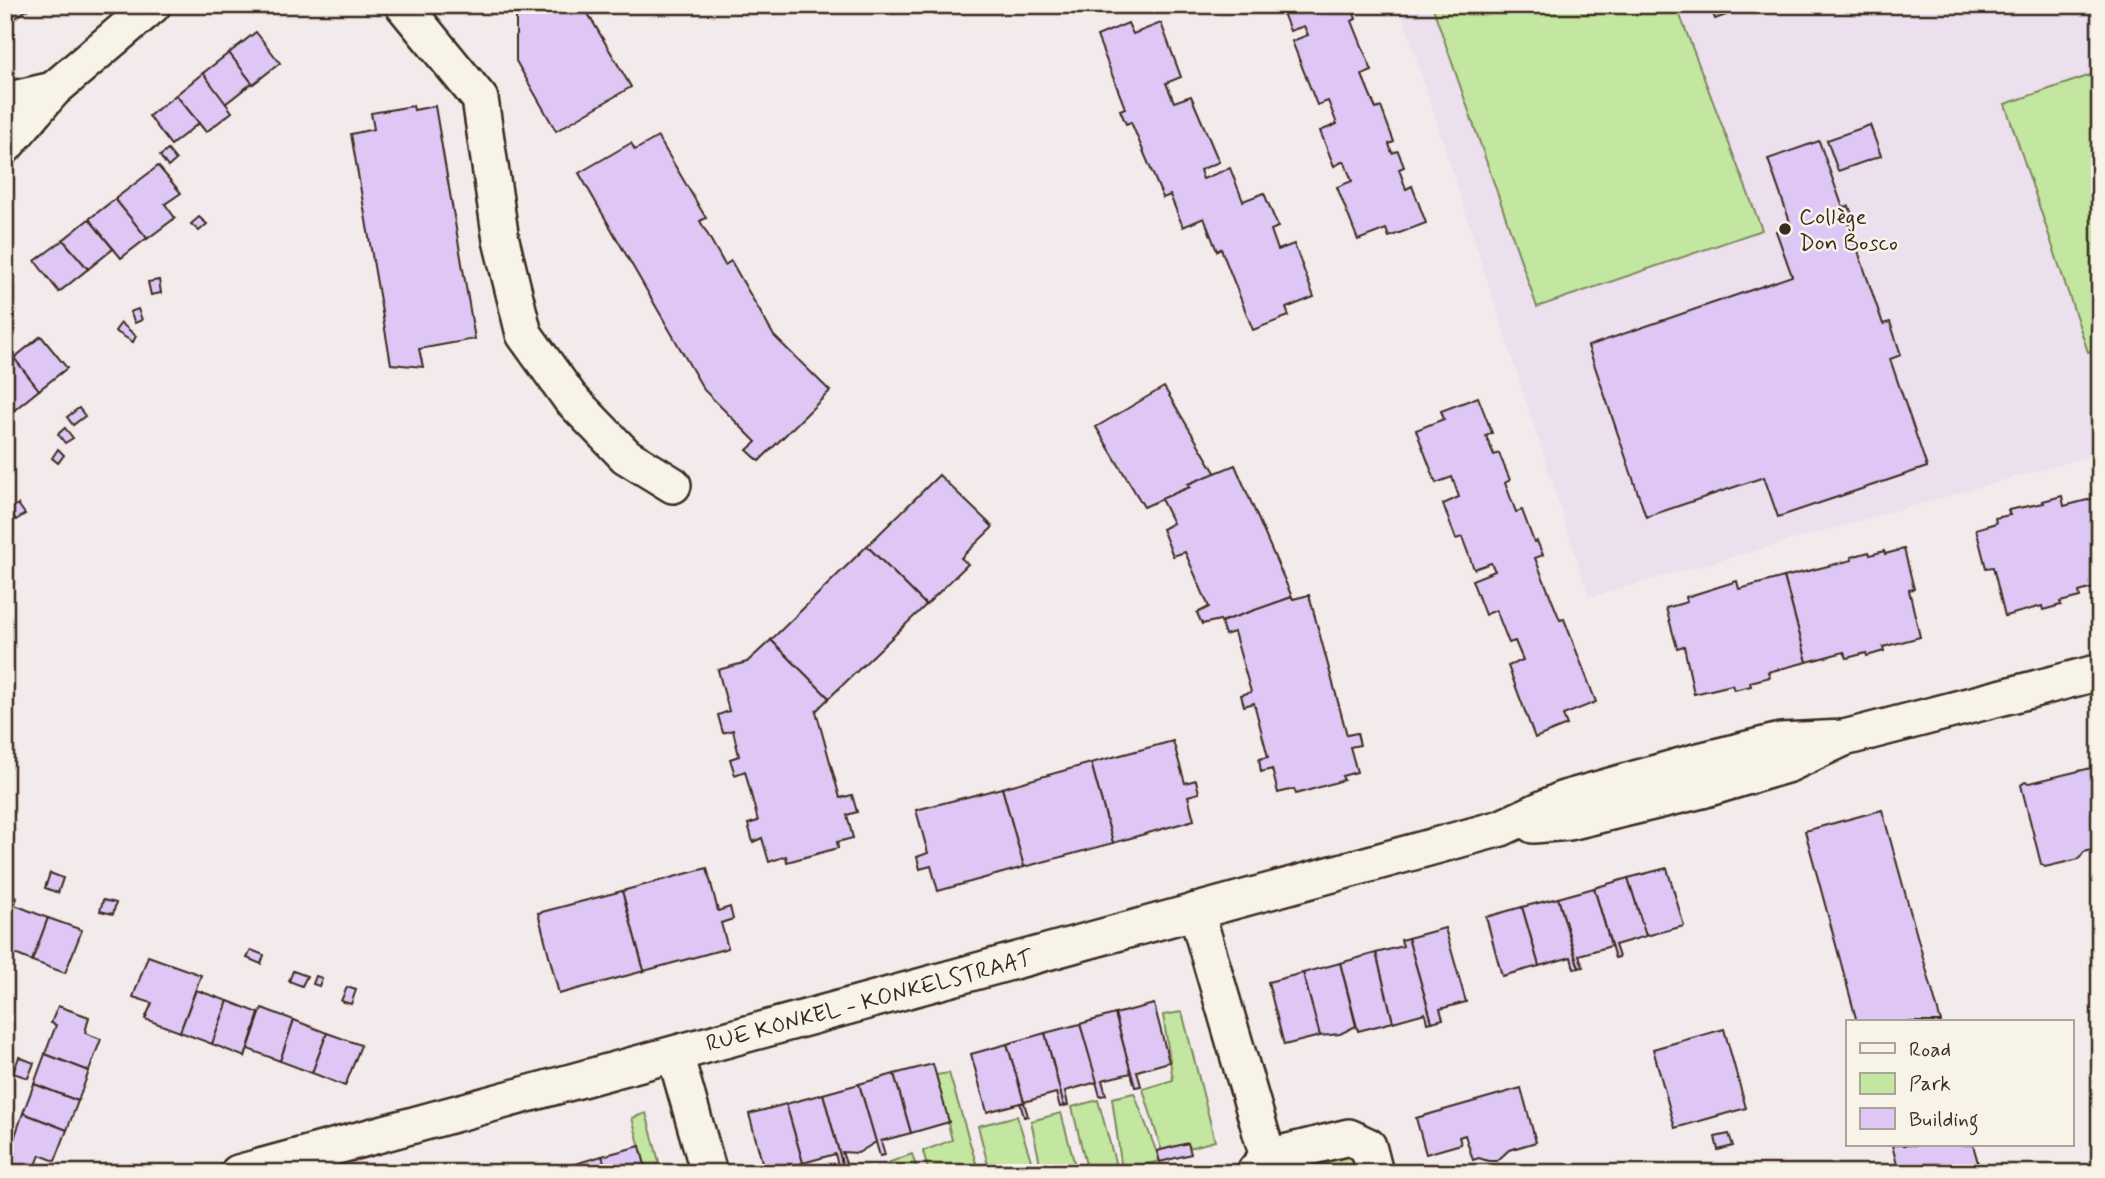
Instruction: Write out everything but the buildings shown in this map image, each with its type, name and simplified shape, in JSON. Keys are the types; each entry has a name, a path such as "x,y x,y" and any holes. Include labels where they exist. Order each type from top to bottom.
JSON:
{"street":[{"path":"5,146 53,90 153,5"},
{"path":"403,5 480,99 501,240 524,334 570,398 626,456 673,485"},
{"path":"5,101 53,90"},
{"name":"RUE KONKEL - KONKELSTRAAT","path":"238,1173 1501,828 1563,799 1695,762 1782,741 1844,738 2100,672"},
{"path":"1196,911 1262,1165 1349,1137 1368,1146 1375,1173"},
{"path":"675,1054 709,1173"}],"shaded area":[{"name":"Collège Don Bosco","path":"1399,5 2100,5 2100,453 1589,597"}],"green space":[{"path":"1432,5 1676,5 1762,230 1537,307"},
{"path":"2100,72 2100,348 2088,352 2005,104"},
{"path":"1182,1012 1215,1141 1163,1155 1143,1089 1173,1080 1163,1015"},
{"path":"949,1073 979,1173 929,1173 923,1151 952,1140 936,1075"},
{"path":"1134,1093 1160,1161 1122,1170 1112,1098"},
{"path":"1098,1100 1118,1173 1088,1173 1072,1107"},
{"path":"646,1113 662,1173 647,1173 632,1118"},
{"path":"1061,1113 1077,1173 1042,1173 1031,1121"},
{"path":"1017,1116 1035,1173 990,1173 978,1126"},
{"path":"1341,1149 1356,1154 1361,1173 1276,1173"},
{"path":"912,1154 918,1173 890,1173 888,1163"}],"place":[{"name":"Collège Don Bosco","path":"1785,229"}]}
